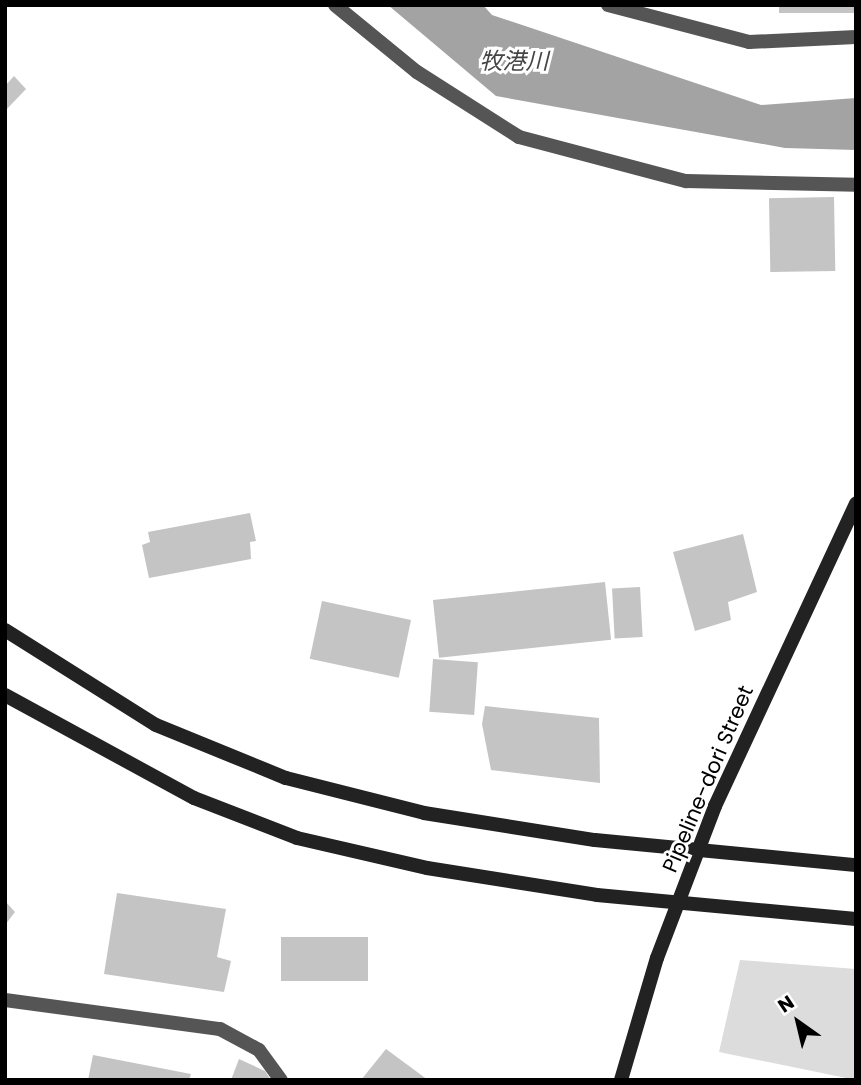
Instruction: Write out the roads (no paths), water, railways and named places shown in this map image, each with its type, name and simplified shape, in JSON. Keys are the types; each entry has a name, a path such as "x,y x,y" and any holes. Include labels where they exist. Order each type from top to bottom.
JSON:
{"main road":[{"name":"Pipeline-dori Street","path":"621,1080 657,958 715,806 856,503"},
{"path":"5,630 156,725 286,778 424,813 595,840 856,864"},
{"path":"5,695 126,766 194,798 297,838 427,868 597,895 856,919"}],"street":[{"path":"335,5 416,72 519,137 686,181 856,185"},
{"path":"608,5 749,42 856,37"},
{"path":"5,1000 220,1029 259,1050 281,1080"}],"water":[{"name":"牧港川","path":"388,5 483,5 492,15 761,105 856,98 856,150 785,148 496,96"}]}
